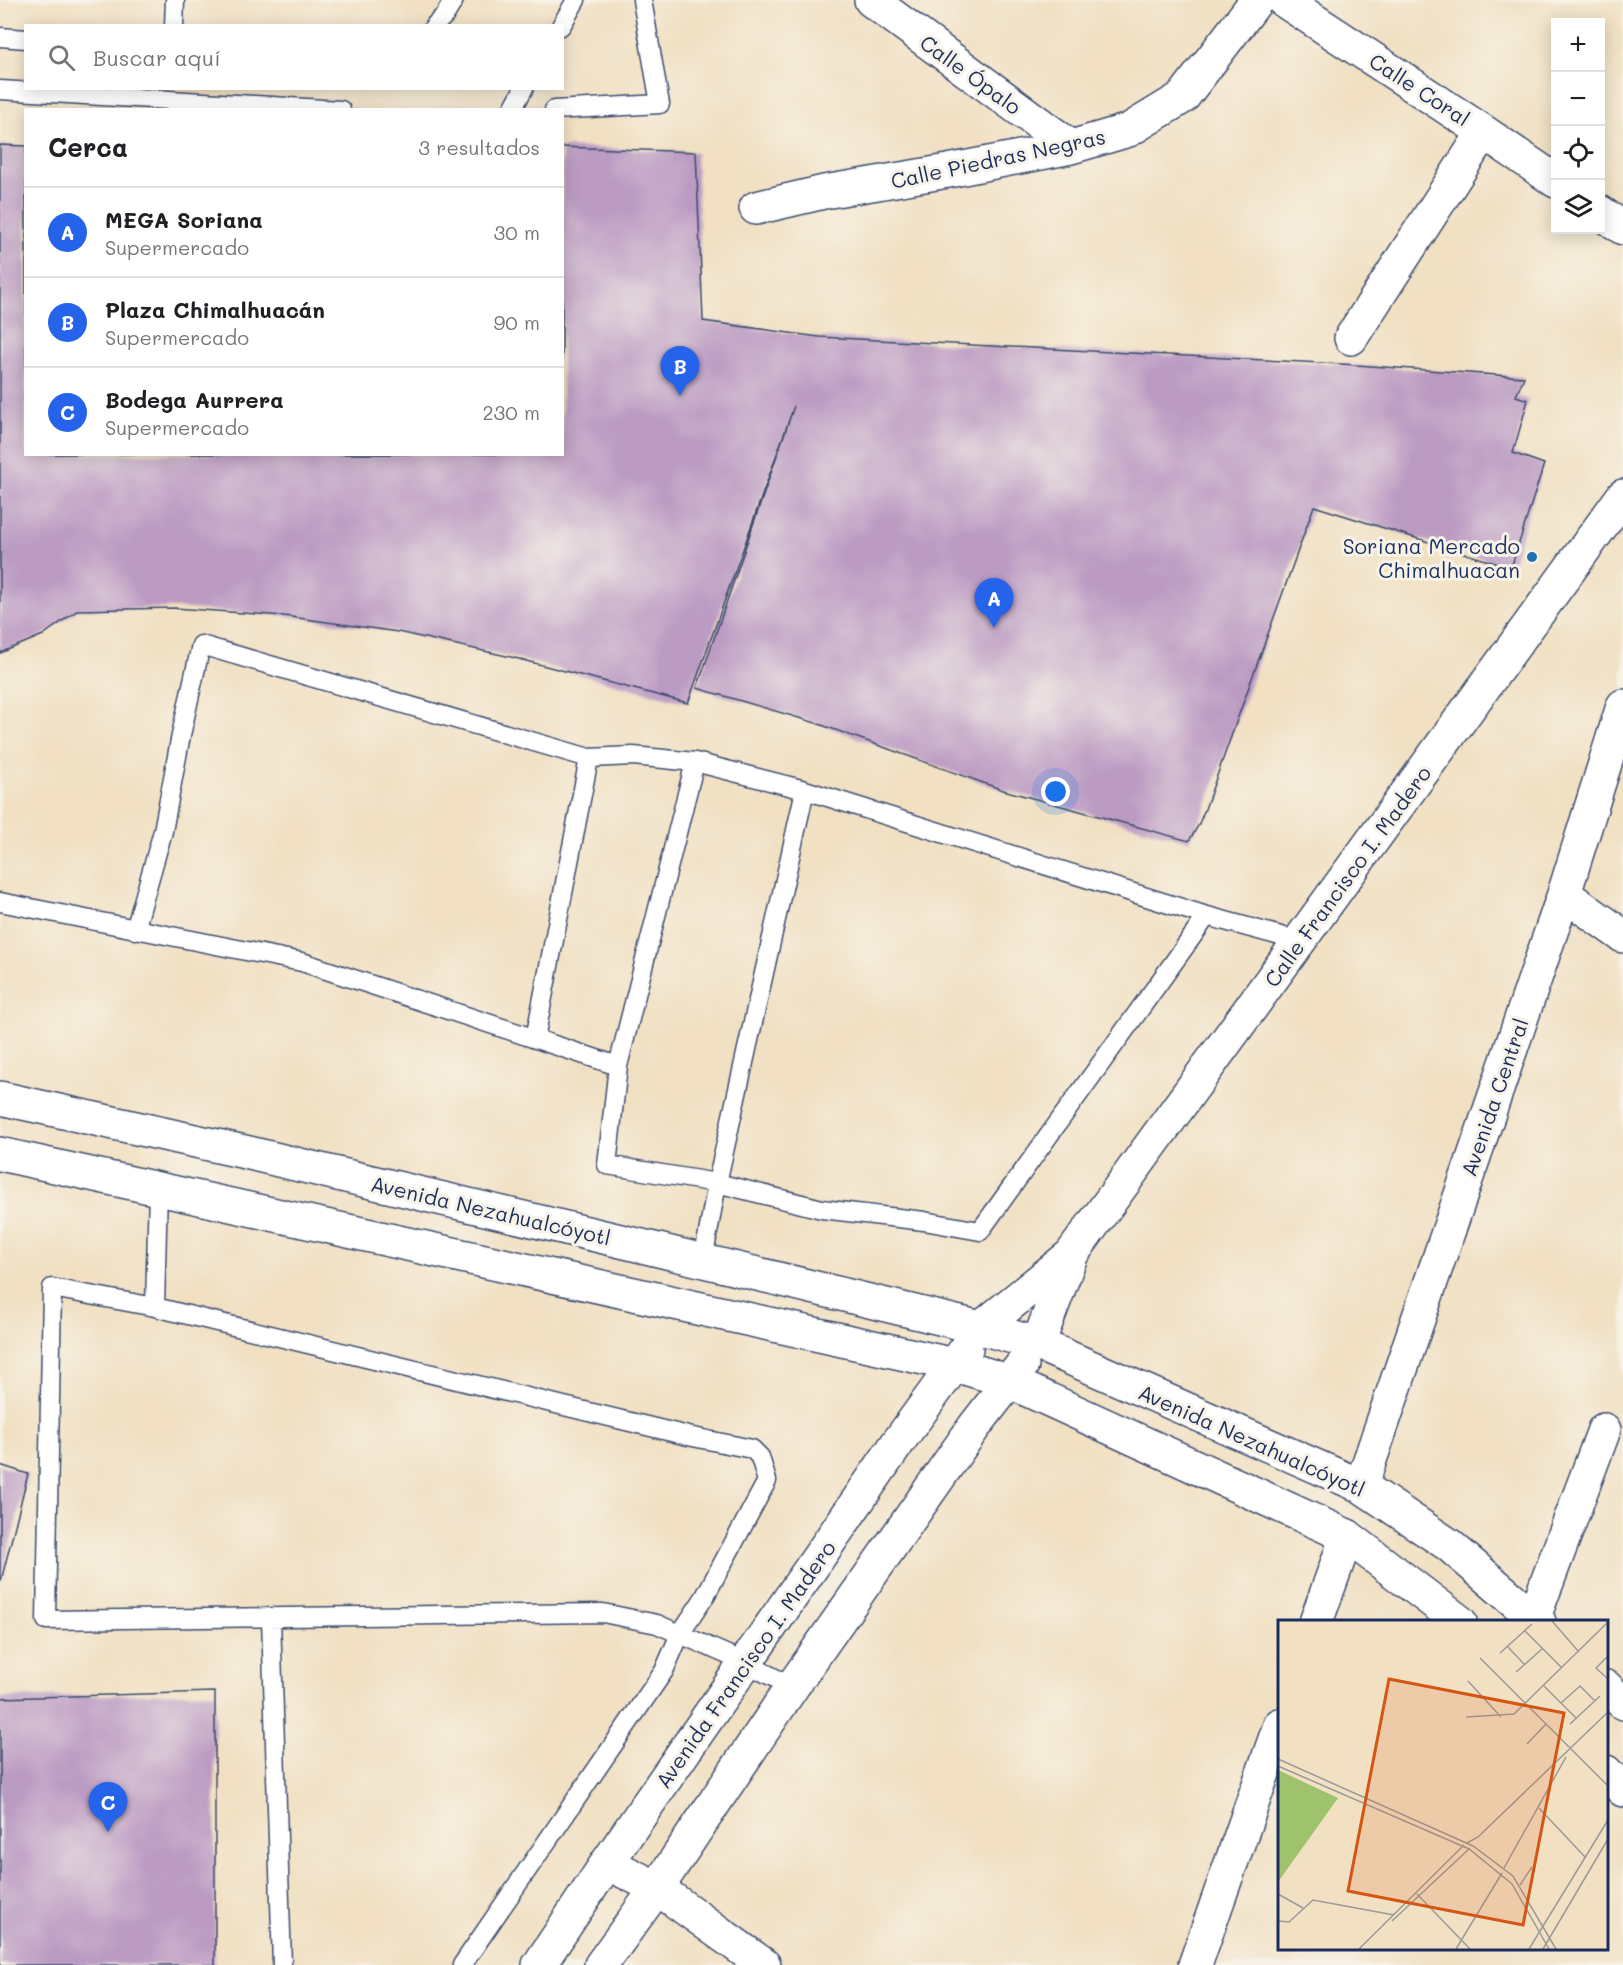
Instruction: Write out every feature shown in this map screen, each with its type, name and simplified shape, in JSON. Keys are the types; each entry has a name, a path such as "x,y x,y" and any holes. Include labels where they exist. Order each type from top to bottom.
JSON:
{"main road":[{"name":"Calle Ópalo","path":"871,0 1071,147"},
{"name":"Calle Piedras Negras","path":"756,207 824,192 1071,147 1129,130 1183,97 1257,0"},
{"name":"Calle Coral","path":"1283,0 1555,180"},
{"path":"1351,338 1484,132"},
{"path":"1605,215 1623,228"},
{"name":"Calle Francisco I. Madero","path":"981,1328 1071,1255 1623,496"},
{"name":"Avenida Central","path":"1361,1486 1564,894 1623,706"},
{"path":"1564,894 1623,936"},
{"name":"Avenida Nezahualcóyotl","path":"0,1098 245,1152 981,1328 1038,1344 1361,1486 1449,1545 1536,1619"},
{"path":"0,1154 955,1365 1008,1382 1347,1536 1457,1620"},
{"name":"Calle Francisco I. Madero","path":"1038,1344 1071,1255"},
{"path":"955,1365 981,1328"},
{"path":"601,1965 657,1888 792,1687 1008,1382 1038,1344"},
{"name":"Avenida Francisco I. Madero","path":"539,1965 899,1441 955,1365"},
{"path":"1536,1619 1604,1430"},
{"path":"1317,1620 1347,1536"},
{"path":"1608,1689 1623,1703"},
{"path":"1195,1965 1278,1731"},
{"path":"1608,1774 1623,1790"},
{"path":"607,1863 657,1888 764,1965"}],"lane":[{"path":"174,24 175,0"},
{"path":"436,24 454,0"},
{"path":"562,24 576,0"},
{"path":"564,109 660,104 642,0"},
{"path":"0,37 24,39"},
{"path":"0,90 307,108"},
{"path":"513,108 523,90"},
{"path":"135,930 163,831 201,645 589,758 633,756 695,762 805,790 1207,916 1299,941"},
{"path":"535,1039 589,758"},
{"path":"695,762 618,1066 607,1165 717,1183 822,1209 924,1221 980,1231 1207,916"},
{"path":"703,1261 717,1183 805,790"},
{"path":"0,902 302,962 618,1066"},
{"path":"155,1308 158,1189"},
{"path":"462,1965 664,1671 680,1634 704,1599 767,1480 760,1457 752,1449 688,1436 155,1308 52,1287 46,1620 603,1613 657,1624 680,1634 746,1664 792,1687"},
{"path":"271,1618 282,1965"}],"building":[{"path":"0,145 24,146 24,456 564,456 564,147 696,152 703,321 819,337 1342,364 1524,377 1516,396 1528,400 1513,453 1544,464 1511,568 1314,506 1205,809 1189,841 1003,790 816,723 697,688 794,406 688,703 511,657 398,632 284,616 175,608 78,610 43,635 0,653"},
{"path":"0,1465 28,1474 1,1581 0,1581"},
{"path":"215,1692 215,1965 0,1965 0,1698"}],"place":[{"name":"Plaza Chimalhuacán","path":"680,396"},
{"name":"Soriana Mercado Chimalhuacan","path":"1532,557"},
{"name":"MEGA Soriana","path":"994,628"},
{"name":"Bodega Aurrera","path":"108,1832"}]}
